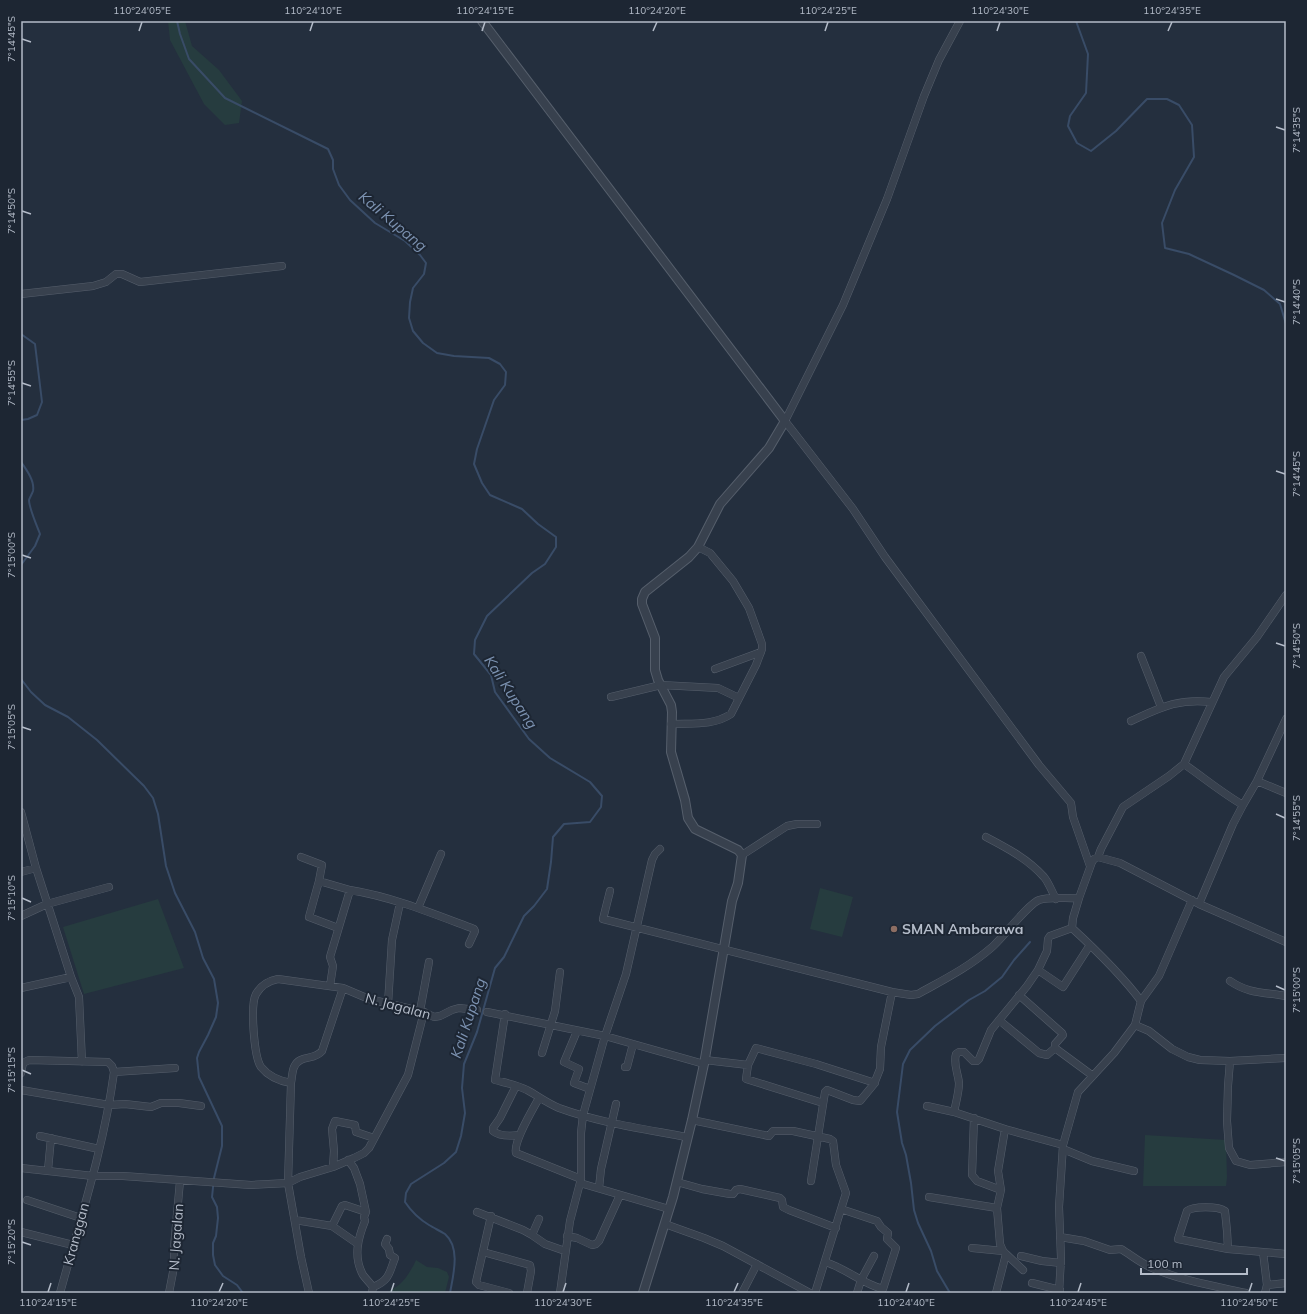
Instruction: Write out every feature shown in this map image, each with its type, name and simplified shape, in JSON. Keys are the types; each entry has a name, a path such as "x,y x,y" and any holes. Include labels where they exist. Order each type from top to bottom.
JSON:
{"street":[{"path":"482,21 853,509 885,557 1002,714 1038,765 1071,803 1073,818 1090,866"},
{"path":"643,1293 677,1182 692,1120 705,1062 732,901 738,883 742,855 738,850 695,829 688,818 685,800 671,752 671,704 655,670 655,638 642,604 642,599 647,589 689,557 698,546 720,504 769,448 785,421 843,305 887,199 924,96 939,60 960,21"},
{"path":"21,294 93,286 106,282 116,274 122,274 140,282 282,266"},
{"path":"671,724 711,723 723,720 731,714 762,649 760,636 749,608 733,581 710,553 698,546"},
{"path":"1141,1002 1127,983 1072,928 1072,918 1090,866 1094,859 1098,857 1103,844 1123,807 1184,764 1211,702 1224,677 1257,637 1286,595"},
{"path":"715,669 761,652"},
{"path":"1141,656 1161,707"},
{"path":"611,697 661,685 718,688 739,698"},
{"path":"1131,721 1173,703 1195,700 1211,702"},
{"path":"1199,904 1242,805 1257,781 1286,719"},
{"path":"1184,764 1213,784 1223,794 1242,805"},
{"path":"1257,781 1286,793"},
{"path":"21,812 47,904 79,997 82,1062"},
{"path":"742,855 787,826 797,824 816,824"},
{"path":"986,837 1030,863 1045,878 1056,899"},
{"path":"560,1293 572,1207 580,1181 583,1115 605,1036 626,974 652,860 660,849"},
{"path":"418,908 441,854"},
{"path":"301,857 322,865 309,917 338,928"},
{"path":"1098,857 1120,864 1199,904 1286,942"},
{"path":"21,872 36,868"},
{"path":"319,880 418,908 474,930 475,931 469,944"},
{"path":"21,916 47,904 109,887"},
{"path":"330,986 333,966 330,957 350,890"},
{"path":"610,891 603,919 892,992 911,995 918,994 975,961 991,948 1032,905 1039,900 1079,898"},
{"path":"1032,1283 1059,1292 1061,1263 1059,1207 1063,1147 1078,1092 1114,1053 1136,1025 1141,1002 1159,976 1192,900"},
{"path":"388,1004 392,940 400,903"},
{"path":"954,1112 959,1089 959,1080 954,1058 956,1054 959,1052 964,1052 973,1061 977,1061 983,1051 991,1030 1027,986 1038,970 1047,951 1048,939 1050,936 1072,928"},
{"path":"1038,970 1063,987 1090,945"},
{"path":"21,1168 93,1176 123,1176 251,1185 288,1183 333,1167 364,1153 369,1148 408,1075 422,1011 429,962"},
{"path":"542,1053 551,1025 560,972"},
{"path":"21,988 71,976"},
{"name":"N. Jagalan","path":"291,1083 281,1082 270,1076 260,1066 256,1056 253,1010 255,996 261,988 270,981 278,979 343,988 369,999 422,1011 434,1017 459,1008 477,1010"},
{"path":"1230,981 1248,991 1286,996"},
{"path":"309,1293 288,1183 291,1083 294,1067 299,1060 314,1057 319,1055 322,1051 343,988"},
{"path":"811,1181 817,1137 826,1090 853,1100 860,1101 875,1083 880,1069 881,1043 892,992"},
{"path":"999,1020 1039,1053 1047,1055 1055,1048 1056,1044 1063,1035 1062,1032 1019,995"},
{"path":"487,1012 505,1014 605,1036 705,1062 748,1065"},
{"path":"505,1014 495,1080 516,1086 559,1107 583,1115 687,1137"},
{"path":"1136,1025 1148,1031 1172,1049 1188,1057 1200,1060 1230,1061 1286,1058"},
{"path":"577,1030 564,1062 579,1069 574,1083 590,1089"},
{"path":"625,1067 627,1067 633,1044"},
{"path":"823,1103 746,1080 748,1065 756,1048 816,1064 875,1083"},
{"path":"1055,1048 1093,1076"},
{"path":"21,1073 25,1060 108,1062 110,1063 114,1072 175,1068"},
{"path":"1230,1061 1227,1121 1229,1148 1236,1161 1250,1165 1286,1162"},
{"name":"Kranggan","path":"60,1293 93,1176 109,1105 114,1072"},
{"path":"516,1086 506,1107 493,1128 493,1131 496,1134 508,1136 520,1135"},
{"path":"21,1090 109,1105 125,1104 151,1107 161,1103 179,1103 201,1106"},
{"path":"539,1098 520,1135 515,1150 516,1154 599,1188 669,1209"},
{"path":"599,1188 601,1169 616,1104"},
{"path":"927,1106 974,1118 1005,1130 1063,1147 1092,1161 1134,1171"},
{"path":"974,1118 972,1175 977,1181 1000,1190"},
{"path":"692,1120 769,1136 773,1131 793,1131 833,1140 836,1164 846,1189 846,1193 826,1262 815,1293"},
{"path":"333,1167 334,1151 332,1129 335,1122 355,1125 356,1132 374,1138"},
{"path":"1005,1130 998,1171 1000,1190 997,1208 1000,1244 1004,1252 1022,1270"},
{"path":"40,1136 99,1149"},
{"path":"48,1170 51,1138"},
{"path":"348,1160 354,1168 360,1184 366,1212 364,1217 365,1221 358,1244 358,1261 364,1276 373,1290 388,1276 395,1258 389,1253 389,1249 385,1244 387,1239"},
{"name":"N. Jagalan","path":"169,1293 174,1267 174,1247 180,1181"},
{"path":"677,1182 702,1189 730,1194 733,1194 736,1190 740,1189 780,1198 782,1200 783,1207 836,1228"},
{"path":"567,1236 577,1238 592,1245 596,1244 599,1241 620,1195"},
{"path":"929,1197 997,1208"},
{"path":"27,1200 81,1218"},
{"path":"332,1226 342,1206 345,1204 366,1212"},
{"path":"1228,1249 1228,1231 1224,1211 1219,1208 1194,1207 1187,1211 1178,1238 1228,1249 1286,1254"},
{"path":"826,1262 837,1265 882,1291 896,1248 887,1240 888,1233 880,1227 876,1220 841,1209"},
{"path":"477,1212 491,1216 523,1230 546,1244 565,1252"},
{"path":"491,1216 476,1282 479,1285 509,1293"},
{"path":"532,1235 539,1219"},
{"path":"295,1220 332,1226 358,1244"},
{"path":"665,1224 719,1244 810,1293"},
{"path":"21,1232 73,1245"},
{"path":"1060,1237 1084,1241 1110,1250 1116,1248 1121,1249 1150,1267 1205,1285 1246,1293"},
{"path":"972,1248 1004,1252"},
{"path":"483,1252 530,1265 531,1271 527,1293"},
{"path":"996,1293 1004,1252"},
{"path":"1263,1252 1267,1285 1265,1293"},
{"path":"857,1293 861,1280 874,1256"},
{"path":"1021,1256 1042,1261 1061,1263"},
{"path":"742,1293 758,1264"},
{"path":"1267,1285 1286,1283"}],"green space":[{"path":"168,21 185,21 192,46 219,70 242,101 239,123 225,125 204,104 170,40"},
{"path":"820,888 853,897 842,937 810,929"},
{"path":"158,899 184,968 84,994 63,927"},
{"path":"1145,1135 1226,1140 1226,1186 1143,1186"},
{"path":"416,1260 427,1267 438,1268 447,1272 449,1277 445,1293 387,1293 402,1282"}],"waterway":[{"name":"Kali Kupang","path":"177,21 189,59 225,98 328,149 333,160 333,169 339,185 350,200 375,223 405,241 426,263 424,274 413,288 410,302 409,318 413,331 423,343 437,353 454,356 489,358 500,364 506,372 505,385 494,400 477,449 474,464 482,483 490,495 522,509 538,524 556,537 556,547 545,564 532,573 487,616 475,640 474,654 491,675 495,692 529,739 550,758 590,782 602,796 601,807 590,822 564,824 553,837 547,889 524,916 504,957 495,968 477,1032 464,1064 462,1088 465,1113 461,1136 456,1152 444,1163 411,1184 406,1193 405,1202 413,1212 425,1223 445,1234 450,1240 453,1247 455,1262 450,1293"},
{"path":"1076,21 1088,54 1086,93 1070,116 1068,126 1077,143 1091,151 1116,131 1147,99 1167,99 1179,105 1192,125 1194,157 1175,190 1162,223 1165,248 1189,254 1264,290 1280,304 1286,324"},
{"path":"21,334 35,344 42,402 37,415 21,420"},
{"path":"21,462 30,475 33,483 33,491 29,503 40,534 35,546 21,565"},
{"path":"21,679 31,692 45,705 68,717 97,740 144,786 153,798 158,814 166,866 175,893 195,932 203,958 214,979 218,1003 216,1017 197,1058 199,1077 222,1126 222,1146 214,1178 212,1197 217,1207 218,1218 216,1236 213,1243 213,1255 215,1265 223,1276 237,1285 243,1293"},
{"path":"950,1293 937,1271 931,1251 918,1223 914,1210 911,1183 897,1112 903,1064 910,1050 935,1026 969,1000 985,991 1002,977 1014,960 1030,942"}],"place":[{"name":"SMAN Ambarawa","path":"894,929"}]}
